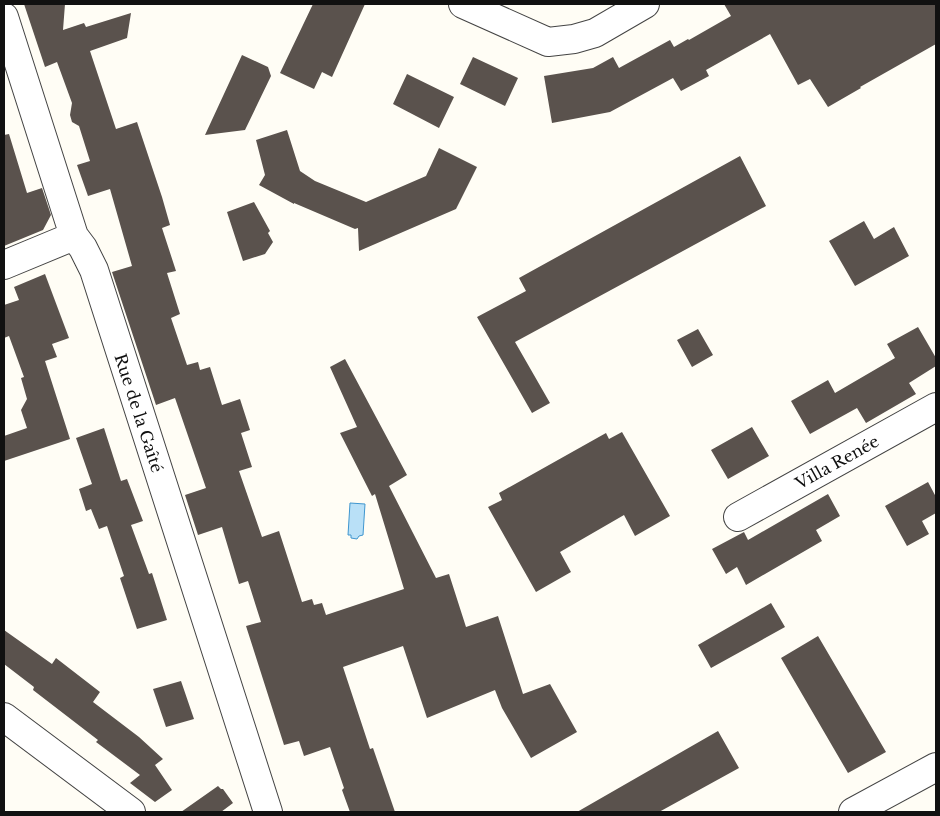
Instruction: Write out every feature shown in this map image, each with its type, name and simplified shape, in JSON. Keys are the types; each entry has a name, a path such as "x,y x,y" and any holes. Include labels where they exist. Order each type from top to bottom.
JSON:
{"street":[{"path":"463,4 548,42 574,40 595,32 645,4"},
{"name":"Rue de la Gaîté","path":"4,17 74,236 94,270 268,812"},
{"path":"4,265 74,236"},
{"name":"Villa Renée","path":"738,517 936,407"},
{"path":"4,716 130,812"},
{"path":"853,812 936,767"}],"water":[{"path":"350,503 365,504 363,535 357,539 351,538 351,535 348,535"}],"building":[{"path":"24,4 65,4 63,30 84,23 86,27 131,13 127,38 90,51 116,129 137,122 162,197 170,225 162,228 176,271 167,273 180,314 171,318 187,365 198,362 200,370 210,367 222,405 240,399 250,430 241,433 252,467 239,471 262,537 279,531 302,602 312,599 314,605 322,603 326,615 404,589 375,494 372,496 340,433 357,427 330,367 345,359 407,475 389,486 436,578 449,574 466,627 498,616 523,694 550,684 577,732 531,758 502,708 495,690 427,718 403,646 343,667 370,749 373,748 395,812 350,812 330,747 304,756 299,741 284,745 246,626 261,622 248,581 239,584 222,527 198,535 185,495 206,488 175,398 156,405 112,272 132,266 110,189 88,196 77,165 90,161 79,126 72,122 70,115 72,103 57,62 45,67"},
{"path":"313,4 365,4 332,77 322,72 314,89 280,73"},
{"path":"724,4 936,4 936,44 828,107 810,79 798,85 770,34 706,70 709,76 681,91 673,78 610,112 552,123 544,76 593,68 613,57 619,68 670,40 674,47 731,16"},
{"path":"242,55 268,67 271,76 245,130 205,135"},
{"path":"473,57 518,78 505,106 460,84"},
{"path":"407,74 454,97 439,128 393,104"},
{"path":"287,130 300,171 315,181 366,202 426,176 439,148 477,167 456,209 359,251 358,228 355,229 294,204 259,185 265,175 256,140"},
{"path":"9,134 27,193 42,188 51,215 43,230 4,246 4,135"},
{"path":"740,156 766,206 515,342 550,403 532,413 477,317 526,291 519,278"},
{"path":"254,202 270,231 268,233 273,242 265,254 243,261 227,212"},
{"path":"864,221 874,239 894,227 909,256 855,286 829,241"},
{"path":"45,274 69,338 52,344 57,357 45,361 70,439 4,461 4,436 27,428 21,410 27,399 21,378 24,377 9,336 4,338 4,305 19,300 14,287"},
{"path":"918,327 936,358 936,366 909,383 916,394 866,423 857,408 810,434 791,401 828,380 835,393 895,358 887,344"},
{"path":"698,329 713,355 692,367 677,340"},
{"path":"752,427 769,456 728,479 711,450"},
{"path":"104,428 121,481 127,479 143,521 131,525 149,574 152,573 167,620 137,629 120,578 124,576 107,526 99,529 91,509 86,511 79,489 92,484 76,438"},
{"path":"622,432 670,516 635,536 624,515 560,552 571,572 536,592 488,507 502,500 499,493 606,433 609,439"},
{"path":"928,482 936,497 936,513 922,521 929,534 907,546 885,506"},
{"path":"828,494 840,516 816,530 822,541 746,585 737,567 726,574 712,549 744,532 748,540"},
{"path":"771,603 785,627 711,668 698,645"},
{"path":"4,630 52,664 56,658 100,692 93,702 139,737 163,759 155,765 172,790 155,802 130,783 140,775 96,742 98,740 33,690 34,687 4,664"},
{"path":"818,636 886,752 848,773 781,658"},
{"path":"181,681 194,719 166,727 153,689"},
{"path":"718,731 739,768 659,812 577,812"},
{"path":"218,786 223,789 233,803 221,812 181,812"}]}
